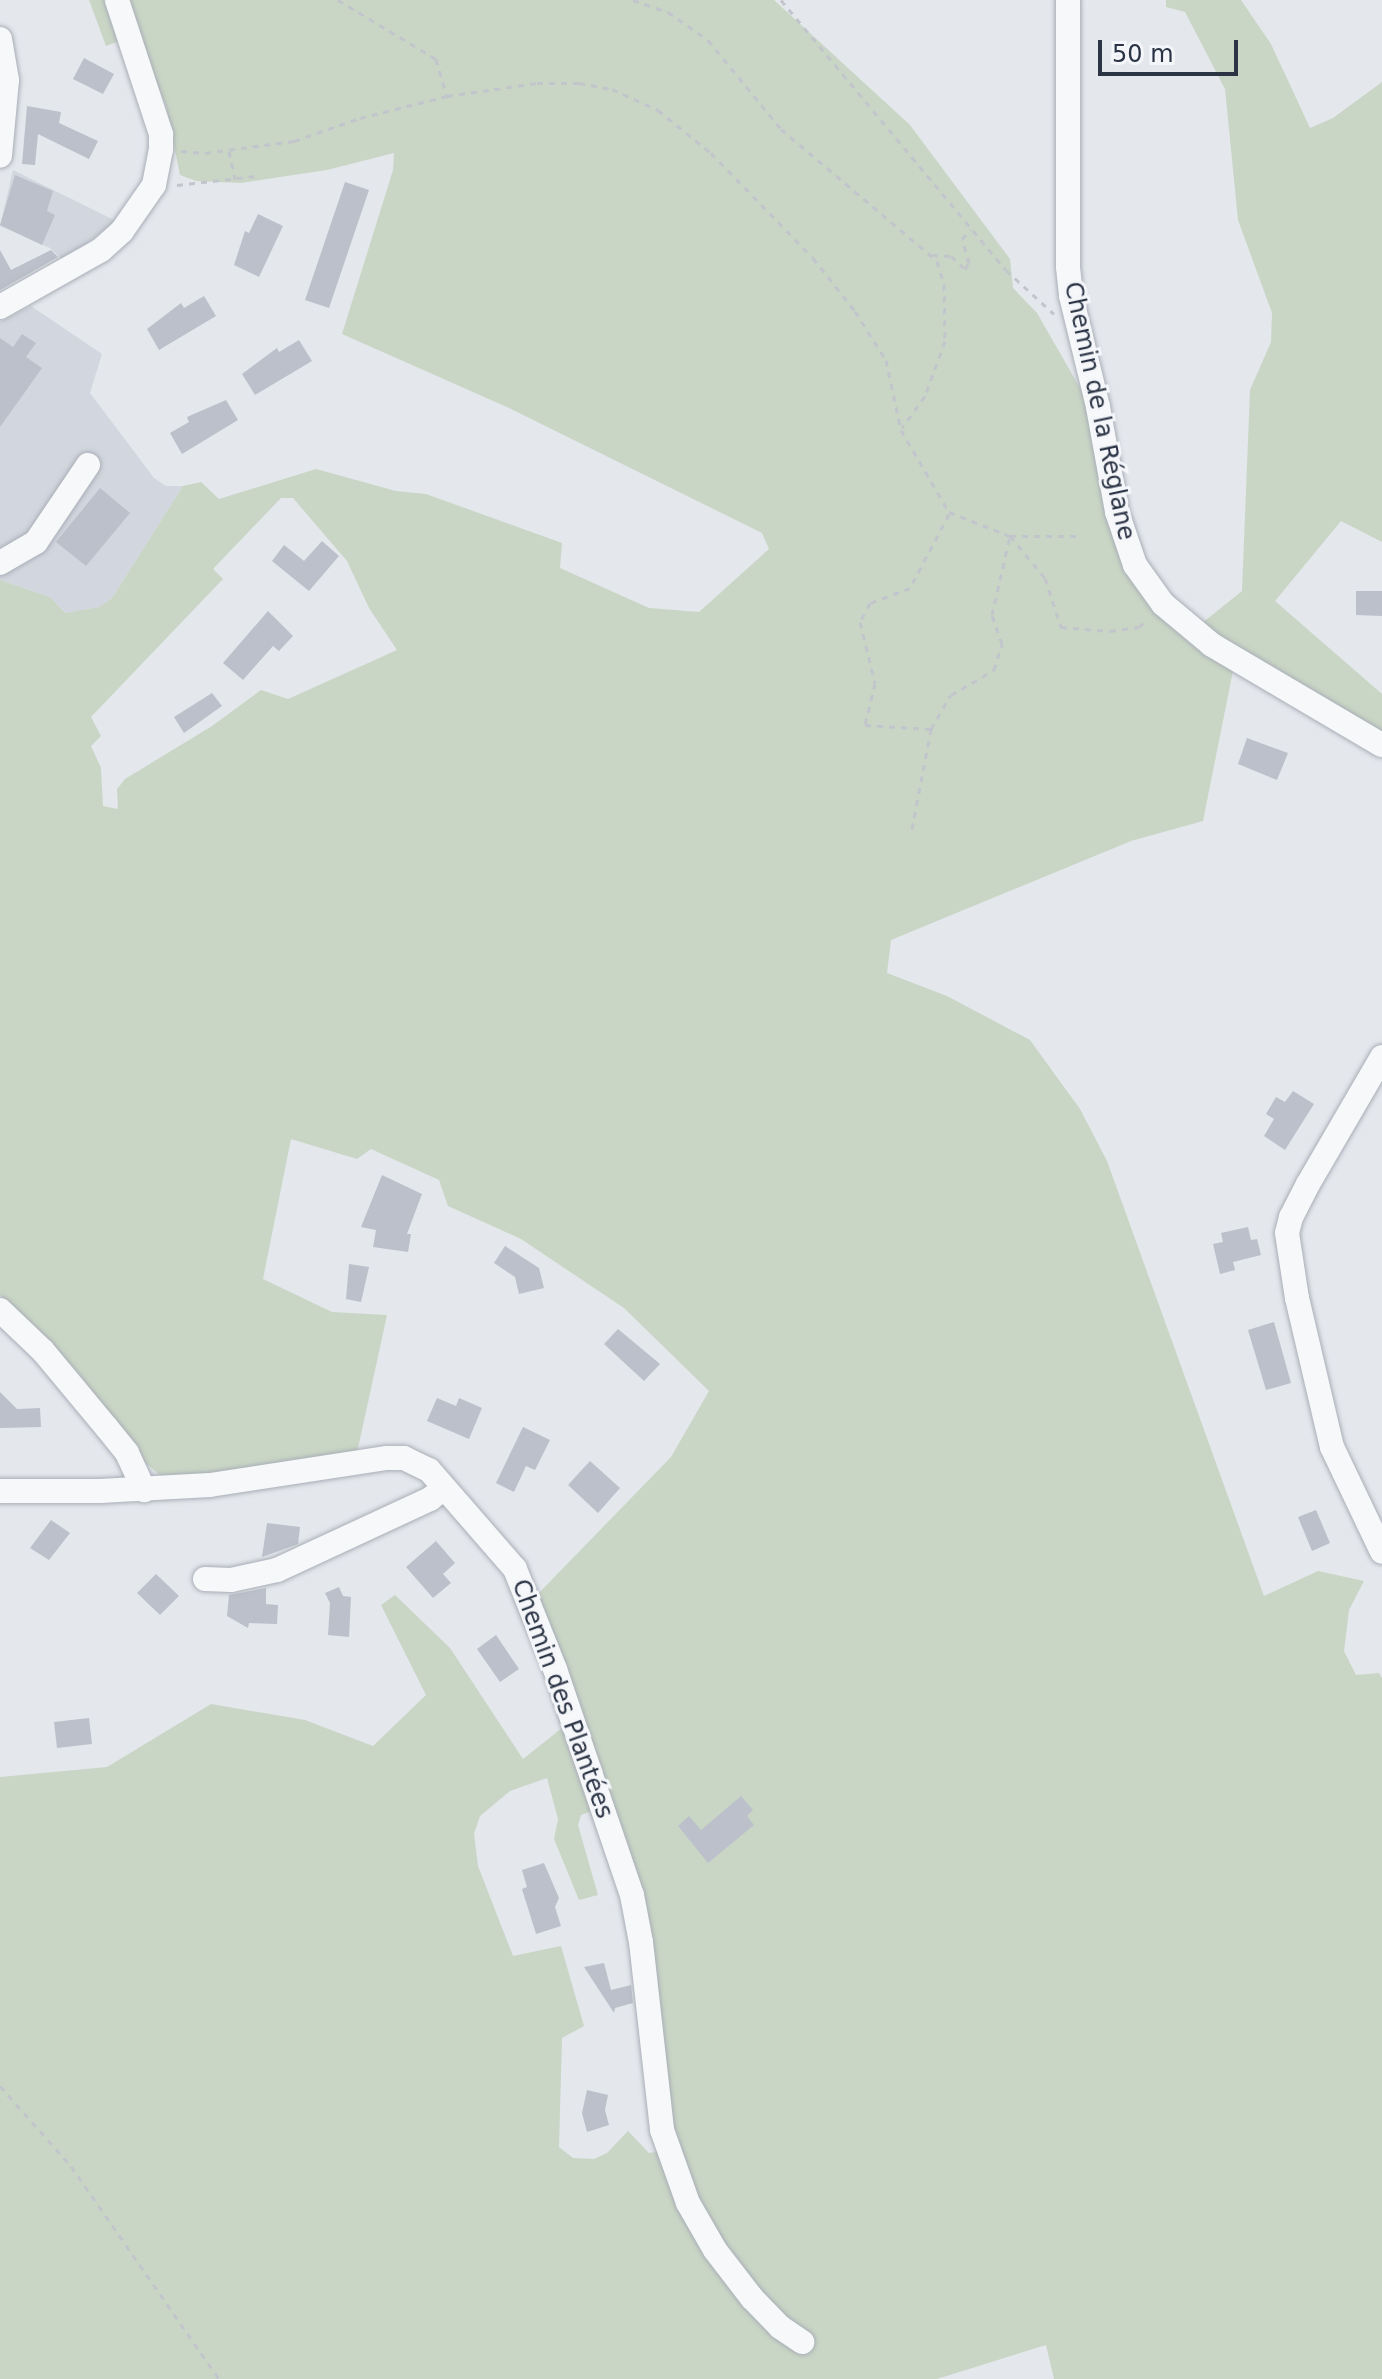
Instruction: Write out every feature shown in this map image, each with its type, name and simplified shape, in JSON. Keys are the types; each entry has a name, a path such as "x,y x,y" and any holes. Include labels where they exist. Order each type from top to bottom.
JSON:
{"street":[{"path":"0,307 101,250 122,231 154,185 161,150 157,117 117,0"},
{"name":"Chemin de la Réglane","path":"1068,0 1068,267 1077,330 1127,544 1135,565 1163,604 1212,645 1382,745"},
{"path":"0,39 7,80 0,156"},
{"path":"0,563 36,542 88,465"},
{"path":"1382,1057 1308,1184 1291,1217 1287,1233 1297,1298 1332,1447 1382,1552"},
{"path":"0,1310 43,1351 107,1428 127,1453 144,1490"},
{"name":"Chemin des Plantées","path":"0,1491 144,1490 210,1485 387,1458 417,1463 444,1488 515,1569 555,1669 624,1870 641,1942 662,2130 688,2203 715,2250 752,2298 780,2327 802,2342"},
{"path":"205,1579 231,1580 277,1570 361,1528 430,1499 444,1488"}],"path":[{"path":"338,0 436,59 447,96"},
{"path":"633,0 668,12 708,40 781,129 937,261 944,284 945,341 925,396 901,430"},
{"path":"781,0 1006,270 1049,310 1077,330"},
{"path":"161,150 229,150 294,141 360,118 447,96 537,83 579,83 612,89 658,110 711,153 813,258 855,311 886,360 901,430 949,512 1010,536 1076,536"},
{"path":"229,150 235,179"},
{"path":"154,185 187,185 255,176"},
{"path":"929,254 951,256 965,269 969,263 962,239 971,228"},
{"path":"931,729 865,725 875,683 860,622 870,603 910,588 949,512"},
{"path":"1010,536 1045,578 1061,627 1110,631 1139,627 1163,604"},
{"path":"912,829 931,729 951,695 994,670 1002,644 992,615 1010,536"},
{"path":"0,2086 71,2166 219,2379"}],"shaded area":[{"path":"13,170 116,221 64,261 50,248 0,226"},
{"path":"31,306 102,354 90,393 154,478 166,486 183,486 112,598 99,607 65,613 50,597 0,580 0,322"}],"green space":[{"path":"89,0 109,0 122,40 106,46"},
{"path":"124,0 774,0 910,125 1010,259 1013,288 1037,313 1088,402 1115,529 1233,671 1203,821 1131,841 891,940 887,973 947,996 1030,1040 1080,1109 1107,1161 1264,1596 1318,1571 1364,1581 1349,1610 1344,1651 1356,1675 1379,1673 1382,1678 1382,2379 1054,2379 1046,2345 937,2379 0,2379 0,1777 107,1767 211,1704 305,1720 373,1746 426,1695 381,1605 395,1595 450,1648 523,1759 567,1724 594,1810 581,1815 578,1825 598,1895 579,1900 554,1839 558,1819 547,1778 510,1791 480,1816 474,1834 478,1866 513,1956 561,1946 584,2026 562,2038 559,2147 573,2158 594,2159 607,2153 628,2131 649,2153 674,2150 654,1966 536,1596 671,1457 709,1391 624,1308 521,1239 448,1206 439,1180 371,1149 357,1159 291,1139 263,1279 332,1312 387,1315 357,1453 165,1480 138,1456 131,1440 75,1369 0,1295 0,580 50,597 65,613 99,607 112,598 183,486 201,482 219,499 316,469 396,491 426,494 562,543 560,568 649,608 699,612 769,549 762,533 509,408 342,334 393,170 394,153 327,170 241,183 196,181 180,175 166,106","holes":["281,498 293,498 347,561 369,608 397,650 288,699 261,690 212,726 125,779 117,789 118,809 103,806 101,768 91,746 101,736 91,717 223,579 213,569"]},
{"path":"1166,0 1241,0 1271,44 1310,128 1333,118 1382,82 1382,542 1341,521 1275,601 1382,694 1382,737 1201,624 1242,591 1250,390 1271,342 1272,313 1238,220 1225,89 1185,12 1166,7"}],"building":[{"path":"84,58 114,74 103,94 73,79"},
{"path":"27,106 61,112 59,123 98,141 89,159 38,134 35,165 22,164"},
{"path":"15,175 53,191 47,211 55,215 42,245 0,225"},
{"path":"345,182 369,190 329,308 305,300"},
{"path":"258,214 283,226 259,277 234,265 245,231 249,233"},
{"path":"0,250 11,270 51,250 58,257 0,290"},
{"path":"204,296 216,316 159,350 147,329 181,303 184,308"},
{"path":"22,334 36,343 26,357 42,368 0,427 0,338 13,347"},
{"path":"299,340 312,361 255,395 242,374 277,348 279,352"},
{"path":"226,400 238,420 182,454 170,433 189,422 187,417"},
{"path":"100,488 130,513 86,566 56,542"},
{"path":"322,541 339,556 309,591 272,561 284,545 304,561"},
{"path":"1356,591 1382,591 1382,616 1356,615"},
{"path":"268,611 293,636 279,651 273,646 243,680 223,663"},
{"path":"212,693 222,706 184,733 174,717"},
{"path":"1247,738 1288,753 1277,780 1238,764"},
{"path":"1293,1091 1314,1104 1285,1150 1264,1136 1274,1119 1266,1114 1276,1097 1285,1102"},
{"path":"382,1175 422,1194 407,1234 411,1234 408,1252 373,1247 376,1230 361,1227"},
{"path":"1248,1227 1251,1240 1257,1239 1261,1255 1233,1262 1235,1270 1220,1274 1213,1244 1223,1242 1221,1233"},
{"path":"505,1246 539,1268 544,1288 519,1294 515,1277 494,1263"},
{"path":"349,1264 369,1267 361,1302 346,1299"},
{"path":"1274,1322 1291,1383 1266,1390 1248,1330"},
{"path":"618,1329 660,1364 644,1381 604,1344"},
{"path":"0,1392 17,1409 40,1408 41,1427 0,1428"},
{"path":"437,1398 456,1406 459,1398 482,1408 469,1439 427,1421"},
{"path":"523,1427 550,1440 535,1470 526,1466 514,1492 496,1483"},
{"path":"590,1461 620,1488 598,1513 568,1485"},
{"path":"1316,1510 1330,1543 1312,1551 1298,1517"},
{"path":"51,1520 70,1533 49,1560 30,1548"},
{"path":"267,1523 300,1527 298,1544 262,1557"},
{"path":"436,1541 455,1563 443,1574 451,1583 433,1598 406,1567"},
{"path":"156,1574 179,1596 160,1615 137,1593"},
{"path":"339,1587 343,1596 351,1597 349,1637 328,1635 330,1603 325,1593"},
{"path":"266,1588 266,1604 278,1605 277,1624 249,1623 248,1628 227,1616 229,1595"},
{"path":"496,1635 519,1669 500,1682 477,1649"},
{"path":"89,1718 92,1744 57,1748 54,1722"},
{"path":"741,1796 753,1810 747,1816 754,1825 708,1863 678,1826 689,1816 701,1830"},
{"path":"544,1863 559,1898 555,1907 561,1926 536,1934 522,1889 527,1887 522,1870"},
{"path":"604,1963 611,1990 631,1985 633,2003 615,2008 614,2013 584,1967"},
{"path":"587,2090 608,2095 605,2110 609,2125 587,2132 582,2113"}]}
